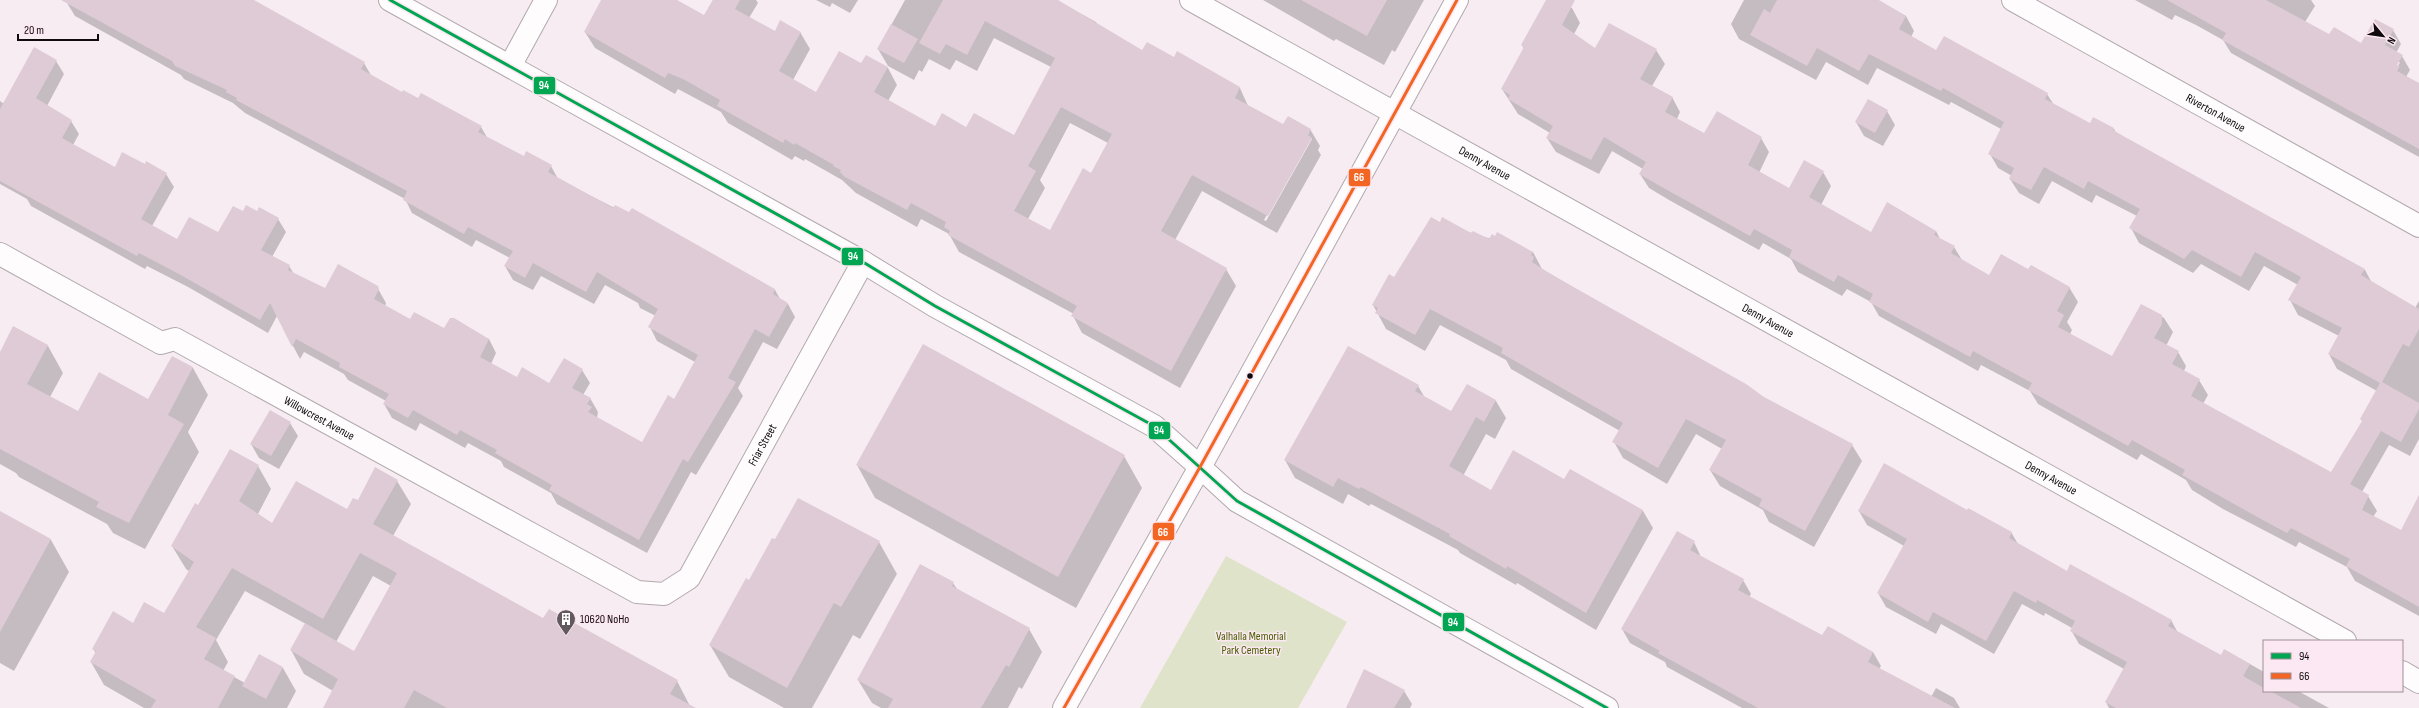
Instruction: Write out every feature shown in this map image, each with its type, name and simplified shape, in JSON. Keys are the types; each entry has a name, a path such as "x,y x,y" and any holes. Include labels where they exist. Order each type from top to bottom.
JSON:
{"street":[{"path":"390,0 863,262 935,306 1154,426 1237,501 1607,708"},
{"path":"510,66 546,0"},
{"name":"Denny Avenue","path":"1191,0 1395,112 1753,314 2343,640"},
{"path":"1064,708 1200,467 1457,0"},
{"name":"Riverton Avenue","path":"2013,0 2419,226"},
{"name":"Willowcrest Avenue","path":"0,254 161,343 175,339 637,592"},
{"name":"Friar Street","path":"637,592 664,594 689,578 863,262"},
{"path":"2403,673 2419,682"}],"green space":[{"name":"Valhalla Memorial Park Cemetery","path":"1226,556 1347,622 1298,708 1140,708"}],"building":[{"path":"61,0 254,0 365,62 361,69 402,92 403,90 418,98 421,93 482,126 478,132 524,156 526,151 552,165 548,172 613,208 615,205 629,212 632,208 775,289 773,294 788,303 769,337 755,329 728,378 736,382 688,462 683,459 639,540 549,490 552,485 495,453 497,450 460,430 457,435 413,410 408,418 383,404 389,394 339,367 340,363 296,339 292,347 270,303 260,320 179,274 139,253 137,256 0,181 0,109 34,47 57,60 36,98 72,120 62,138 115,167 122,152 145,164 146,161 167,173 141,219 177,239 189,217 218,232 233,206 243,211 246,205 257,211 259,207 279,218 261,250 290,265 288,270 325,288 338,264 378,286 379,289 374,299 410,319 414,312 444,328 450,318 454,318 489,339 480,357 517,377 522,367 549,383 564,358 583,369 572,388 591,398 587,404 592,407 588,412 642,442 668,395 674,399 698,355 648,327 658,309 597,272 586,292 533,263 525,278 504,266 513,251 468,227 464,234 403,200 407,191 236,100 237,98 226,92 227,90 175,66 172,61"},
{"path":"601,0 677,0 704,15 713,0 740,0 735,9 775,31 780,20 801,32 779,71 816,92 839,51 861,63 866,55 888,67 874,92 935,126 942,113 966,127 974,113 1014,135 1055,58 985,21 967,55 946,44 940,54 919,43 943,0 1058,0 1142,50 1147,42 1174,57 1177,51 1240,87 1235,98 1283,124 1288,116 1311,129 1308,135 1312,138 1268,216 1192,175 1161,231 1227,268 1171,371 1071,316 1077,306 948,235 950,231 944,227 946,222 911,203 907,210 845,177 840,172 841,170 833,166 834,165 795,143 794,145 785,139 783,143 717,106 720,100 683,79 668,73 665,78 584,32","holes":["1061,107 1112,134 1091,173 1083,168 1050,230 1014,211 1036,171 1028,166"]},
{"path":"1301,0 1387,0 1367,36"},
{"path":"1546,0 1575,0 1562,25 1595,48 1609,23 1657,49 1640,79 1673,97 1665,112 1704,133 1717,111 1762,137 1748,165 1789,188 1804,160 1824,171 1809,197 1871,232 1887,202 1936,231 1934,235 1955,246 1951,253 1989,275 2001,254 2028,269 2031,265 2070,287 2057,311 2064,315 2058,327 2112,356 2141,304 2162,315 2162,324 2154,338 2179,351 2172,364 2200,379 2191,396 2331,472 2362,421 2360,419 2380,383 2328,354 2342,328 2288,300 2301,277 2255,252 2241,277 2192,250 2184,259 2129,228 2140,209 2088,181 2084,189 2044,167 2031,190 2009,179 2014,168 1988,154 2004,122 1943,88 1941,91 1869,54 1859,71 1817,48 1807,66 1750,35 1764,9 1770,13 1777,0 1879,0 1906,16 1899,29 1936,50 1944,36 2048,93 2045,99 2090,123 2093,117 2114,128 2113,130 2125,137 2365,269 2361,275 2419,309 2419,329 2409,347 2403,344 2382,382 2419,403 2419,409 2401,442 2381,431 2350,484 2369,495 2362,510 2401,530 2419,495 2419,607 2346,566 2350,559 2291,528 2287,533 2182,475 2185,470 2132,440 2128,446 2028,390 2032,383 1973,351 1970,357 1869,302 1873,294 1838,275 1834,282 1789,257 1792,250 1754,229 1750,236 1639,174 1646,162 1604,137 1591,160 1546,138 1553,126 1508,99 1510,95 1501,89 1524,47 1521,45"},
{"path":"2167,0 2266,0 2329,34 2334,27 2361,43 2375,19 2394,29 2385,45 2403,55 2397,65 2400,66 2397,71 2419,83 2419,149 2222,40 2226,33"},
{"path":"891,24 918,39 904,63 877,49"},
{"path":"1868,99 1888,110 1875,133 1855,122"},
{"path":"1431,217 1440,222 1442,217 1471,233 1473,231 1489,239 1492,234 1495,236 1497,232 1533,252 1531,255 1534,257 1532,262 1552,275 1746,384 1764,397 1853,444 1805,531 1759,506 1762,499 1709,470 1726,440 1686,419 1658,468 1612,442 1623,423 1501,353 1503,348 1430,309 1415,335 1375,313 1378,308 1372,305 1389,274 1394,277"},
{"path":"13,326 48,345 27,384 78,411 99,372 148,399 172,356 193,367 168,415 184,424 129,523 96,507 99,502 0,449 0,352"},
{"path":"923,344 1125,455 1058,577 856,465"},
{"path":"1348,346 1419,385 1415,391 1451,411 1467,384 1496,400 1484,422 1476,417 1449,466 1491,490 1513,450 1564,479 1570,469 1643,510 1586,613 1507,566 1506,569 1449,536 1450,534 1361,487 1359,489 1338,478 1333,487 1284,460"},
{"path":"270,410 291,422 271,456 250,444"},
{"path":"230,449 259,465 239,501 272,523 296,481 347,509 353,498 358,500 375,467 398,480 373,524 543,618 549,609 678,680 670,694 696,708 447,708 414,690 404,708 323,708 338,679 290,650 305,623 354,651 397,573 360,553 323,619 232,568 196,627 216,638 204,659 235,676 218,708 151,708 156,700 90,662 96,651 92,649 113,611 133,623 144,602 164,613 194,562 171,546 195,503 198,505"},
{"path":"1884,463 1967,510 1968,508 2012,532 2009,538 2067,571 2070,564 2172,620 2168,626 2221,655 2224,649 2250,664 2243,676 2263,687 2263,692 2272,692 2301,708 2116,708 2105,702 2127,662 2070,631 2075,621 2037,600 2036,603 2014,591 1986,641 1933,612 1928,622 1877,593 1907,539 1858,511"},
{"path":"798,498 880,541 841,607 834,603 787,688 709,645 746,578 749,580 772,538 775,539"},
{"path":"0,511 51,539 0,632"},
{"path":"1677,531 1695,541 1690,550 1744,579 1738,590 1822,635 1828,626 1873,652 1868,662 1955,708 1758,708 1658,653 1660,651 1621,629"},
{"path":"920,564 954,582 952,586 1030,628 1009,667 1006,665 981,708 888,708 893,699 857,680"},
{"path":"259,654 283,667 266,699 242,686"},
{"path":"1364,669 1405,690 1394,708 1346,708"}],"transit line":[{"name":"94","path":"390,0 863,262 935,306 1154,426 1237,501 1607,708"},
{"name":"66","path":"1064,708 1200,467 1457,0"}],"place":[{"name":"10620 NoHo","path":"566,636"}]}
